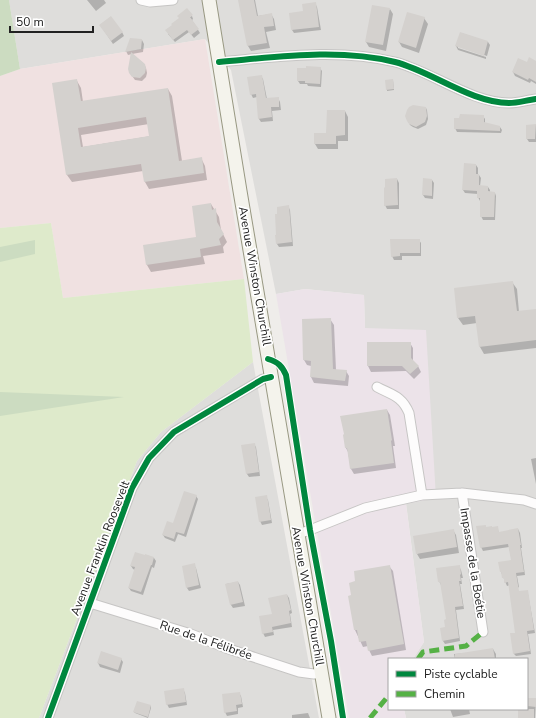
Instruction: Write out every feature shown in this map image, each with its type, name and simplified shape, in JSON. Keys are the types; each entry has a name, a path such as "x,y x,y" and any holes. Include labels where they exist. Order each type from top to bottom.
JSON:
{"main road":[{"name":"Avenue Winston Churchill","path":"209,0 329,718"}],"street":[{"path":"141,0 150,2 174,0"},
{"path":"219,62 329,54 359,56 396,62 475,96 494,102 509,103 536,99"},
{"name":"Avenue Franklin Roosevelt","path":"48,718 132,488 149,458 174,432 263,379 272,377"},
{"path":"377,387 399,398 406,405 409,413 422,495"},
{"path":"298,534 365,508 422,495 462,494 524,500 536,504"},
{"name":"Impasse de la Boétie","path":"462,494 483,632"},
{"name":"Rue de la Félibrée","path":"90,603 191,634 226,648 299,672 314,674 322,672"}],"shaded area":[{"path":"9,0 536,0 536,718 406,718 404,710 528,710 528,658 414,658 424,642 406,503 435,498 365,328 364,295 305,289 276,294 231,70 205,39 20,69"},
{"path":"205,39 244,279 63,298 51,223 0,228 0,76 20,69"},
{"path":"305,289 364,295 365,328 426,330 436,498 406,504 424,642 414,658 388,658 388,710 404,710 406,718 349,718 276,294"},
{"path":"253,362 319,718 39,718 137,461 161,432"}],"green space":[{"path":"0,0 9,0 20,69 0,76"},
{"path":"51,223 63,298 244,279 253,362 161,432 137,461 39,718 0,718 0,228"},
{"path":"35,240 35,254 0,262 0,247"},
{"path":"0,392 124,397 0,416"}],"building":[{"path":"238,0 254,0 257,16 272,13 274,26 264,27 267,43 247,46"},
{"path":"316,2 319,27 291,30 289,13 303,11 302,4"},
{"path":"372,5 390,8 383,45 365,42"},
{"path":"187,8 193,15 190,17 199,29 191,35 187,30 173,40 165,30 179,18 177,16"},
{"path":"407,12 425,17 416,48 398,42"},
{"path":"111,16 123,32 111,41 99,25"},
{"path":"460,32 488,41 484,56 455,46"},
{"path":"130,38 142,39 141,49 125,52"},
{"path":"131,52 145,64 145,73 140,78 132,77 129,73 128,69"},
{"path":"529,57 536,61 536,82 529,78 528,80 512,72 518,58 527,62"},
{"path":"306,66 321,67 320,84 297,81 297,68 306,68"},
{"path":"262,75 266,98 279,97 279,107 271,107 272,117 258,119 256,94 250,95 247,77"},
{"path":"77,79 81,101 168,88 179,161 202,157 204,173 144,182 141,164 66,175 52,83","holes":["146,117 149,136 81,147 78,128"]},
{"path":"393,79 394,89 386,90 385,80"},
{"path":"413,105 426,107 427,116 425,122 416,127 409,124 405,116 409,107"},
{"path":"327,110 345,110 345,135 336,136 336,144 314,144 314,133 326,133"},
{"path":"460,114 484,115 484,122 500,126 500,131 454,129 454,118 459,118"},
{"path":"536,124 535,139 526,139 526,125"},
{"path":"464,163 476,164 476,174 479,174 479,185 488,186 488,191 495,192 494,217 480,217 480,198 477,198 477,191 462,190"},
{"path":"397,178 398,205 384,206 385,179"},
{"path":"423,178 432,179 432,196 422,195"},
{"path":"211,203 212,210 216,208 217,222 224,234 219,239 221,245 200,249 201,257 146,265 143,245 196,237 192,206"},
{"path":"289,205 292,242 276,244 275,214 277,214 277,207"},
{"path":"390,239 420,239 420,253 400,253 400,256 391,257"},
{"path":"513,281 517,311 536,309 536,340 479,347 475,316 457,318 454,288"},
{"path":"331,318 333,369 347,370 345,381 310,377 311,361 303,360 302,319"},
{"path":"367,342 411,342 411,358 419,366 410,374 402,366 367,366"},
{"path":"387,409 394,463 350,469 340,416"},
{"path":"255,443 259,472 246,474 241,445"},
{"path":"184,491 197,495 184,534 176,532 174,539 162,535 167,521 173,523"},
{"path":"267,495 271,520 259,522 255,497"},
{"path":"486,525 486,527 498,526 499,532 518,528 524,572 516,573 519,591 528,590 534,630 527,631 530,651 513,654 510,633 515,633 508,582 504,583 504,578 502,578 498,562 511,560 508,544 480,548 476,526"},
{"path":"454,529 457,547 416,554 413,536"},
{"path":"135,552 154,557 141,592 128,588 135,567 130,566"},
{"path":"195,563 199,585 186,588 182,566"},
{"path":"390,565 404,644 368,651 366,641 359,642 357,630 354,630 348,596 351,595 349,583 355,581 354,571"},
{"path":"460,565 461,581 459,581 463,606 455,607 459,638 442,641 440,628 445,627 444,620 446,619 440,582 438,582 436,568"},
{"path":"238,581 243,602 230,605 225,584"},
{"path":"287,594 291,610 289,611 291,623 272,627 273,632 262,634 259,616 272,614 268,598"},
{"path":"493,648 495,658 455,658 455,654"},
{"path":"101,651 122,658 118,670 97,663"},
{"path":"184,688 186,702 166,705 164,691"},
{"path":"240,692 242,704 236,705 237,711 224,713 222,694"},
{"path":"528,698 536,698 536,707 528,706"},
{"path":"137,701 151,705 148,717 133,712"},
{"path":"534,709 534,718 518,718 518,710"}],"marked path":[{"path":"419,658 423,652 466,646 483,632"},
{"path":"370,718 388,696"}],"cycle path":[{"path":"219,62 285,56 352,55 395,62 409,66 480,98 495,102 512,103 536,99"},
{"path":"268,359 279,365 286,375 310,530 331,641 343,718"},
{"path":"48,718 132,488 149,458 174,432 263,379 271,377"}]}
